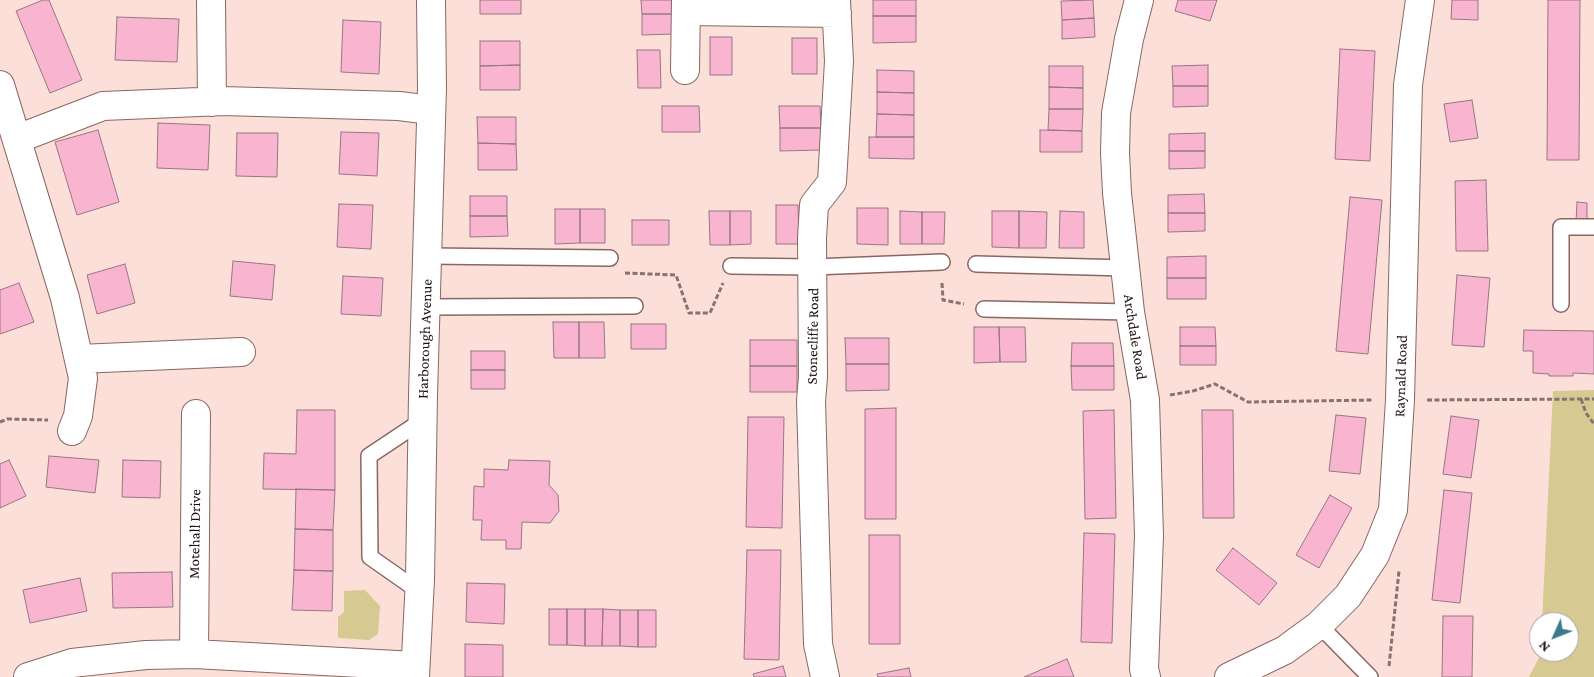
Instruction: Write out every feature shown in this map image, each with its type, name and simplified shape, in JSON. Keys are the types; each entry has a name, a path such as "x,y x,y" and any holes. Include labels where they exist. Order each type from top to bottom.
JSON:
{"street":[{"path":"210,0 212,102"},
{"name":"Harborough Avenue","path":"415,672 420,592 425,308 428,256 431,0"},
{"name":"Archdale Road","path":"1139,0 1129,39 1116,113 1115,153 1117,193 1130,312 1145,400 1149,536 1144,670 1146,677"},
{"name":"Raynald Road","path":"1229,677 1285,650 1319,625 1348,596 1375,555 1393,510 1400,400 1408,84 1420,0"},
{"path":"686,70 686,6 836,7"},
{"name":"Stonecliffe Road","path":"826,677 818,644 811,401 813,377 812,238 814,205 832,182 839,61 836,7"},
{"path":"0,84 66,298 83,378 74,426"},
{"path":"17,139 103,106 212,102 399,106 431,110"},
{"path":"79,359 241,352"},
{"name":"Motehall Drive","path":"194,654 196,414"},
{"path":"28,677 72,663 146,666 194,654 415,672"}],"lane":[{"path":"1561,304 1561,227 1594,227"},
{"path":"428,256 610,258"},
{"path":"731,266 813,267 942,262"},
{"path":"976,264 1126,268"},
{"path":"425,308 635,306"},
{"path":"984,309 1130,312"},
{"path":"420,592 370,557 369,456 423,420"},
{"path":"1319,625 1370,677"}],"path":[{"path":"610,258 622,273 676,275 689,314 710,313 717,294"},
{"path":"942,262 943,300 984,309"},
{"path":"1145,400 1215,384 1248,402 1594,399"},
{"path":"1581,399 1586,413 1594,424"},
{"path":"0,422 7,419 74,426"},
{"path":"1389,667 1399,570"}],"shaded area":[{"path":"1594,390 1594,677 1529,677 1537,662 1579,662 1579,612 1542,612 1553,391"},
{"path":"365,590 380,606 378,634 369,640 338,638 338,617 344,612 344,591"}],"building":[{"path":"43,0 49,0 82,80 50,93 16,11"},
{"path":"480,0 521,0 521,14 480,14"},
{"path":"641,0 673,0 673,14 642,14"},
{"path":"873,0 916,0 916,16 873,16"},
{"path":"1093,0 1094,18 1062,20 1061,1"},
{"path":"1178,0 1217,0 1210,21 1175,11"},
{"path":"1452,0 1478,0 1478,20 1451,19"},
{"path":"1548,0 1580,0 1579,160 1547,160"},
{"path":"642,14 673,14 673,34 642,35"},
{"path":"873,16 916,16 916,42 873,43"},
{"path":"117,17 179,19 177,62 115,60"},
{"path":"1094,18 1095,37 1062,39 1062,20"},
{"path":"343,20 381,22 379,74 341,72"},
{"path":"710,37 732,37 732,75 710,75"},
{"path":"792,38 817,38 817,74 792,74"},
{"path":"480,41 520,41 520,65 480,66"},
{"path":"1340,49 1375,51 1370,161 1335,159"},
{"path":"637,50 660,50 661,88 638,88"},
{"path":"520,65 520,90 480,90 480,66"},
{"path":"1208,65 1208,86 1173,86 1172,66"},
{"path":"1049,66 1083,66 1083,88 1049,87"},
{"path":"877,70 914,71 914,93 877,92"},
{"path":"1173,86 1208,86 1208,106 1173,107"},
{"path":"1049,87 1083,88 1083,109 1049,109"},
{"path":"877,92 914,93 914,115 877,114"},
{"path":"1472,100 1478,138 1450,142 1444,104"},
{"path":"662,106 699,106 700,132 662,132"},
{"path":"779,106 820,106 821,128 780,128"},
{"path":"1049,109 1083,109 1082,131 1048,130"},
{"path":"877,114 914,115 914,137 876,137"},
{"path":"477,117 516,117 516,144 478,143"},
{"path":"158,123 210,125 208,170 157,168"},
{"path":"780,128 821,128 821,150 780,151"},
{"path":"98,130 119,202 77,215 55,142"},
{"path":"1040,130 1082,131 1082,152 1040,152"},
{"path":"341,132 379,133 377,176 339,174"},
{"path":"237,133 278,133 277,177 236,176"},
{"path":"1205,133 1205,151 1169,151 1169,134"},
{"path":"869,137 914,137 914,159 869,158"},
{"path":"478,143 516,144 517,170 478,170"},
{"path":"1169,151 1205,151 1205,168 1169,169"},
{"path":"1486,180 1488,251 1456,251 1455,181"},
{"path":"1204,194 1205,213 1168,213 1168,195"},
{"path":"470,196 507,196 507,216 470,216"},
{"path":"1350,197 1382,200 1368,354 1336,351"},
{"path":"1577,202 1587,203 1587,222 1576,222"},
{"path":"339,204 373,205 371,249 337,247"},
{"path":"776,205 798,205 799,244 776,244"},
{"path":"857,208 888,208 888,245 857,244"},
{"path":"555,209 580,209 580,243 555,244"},
{"path":"580,209 605,209 605,243 580,243"},
{"path":"709,211 730,211 730,245 710,245"},
{"path":"730,211 751,211 751,244 730,245"},
{"path":"900,211 922,212 922,244 900,244"},
{"path":"992,211 1019,211 1019,248 992,247"},
{"path":"1019,211 1047,212 1046,248 1019,248"},
{"path":"1060,211 1084,212 1084,248 1059,248"},
{"path":"922,212 945,212 944,244 922,244"},
{"path":"1168,213 1205,213 1205,231 1168,232"},
{"path":"470,216 507,216 508,236 470,237"},
{"path":"632,220 669,220 669,245 632,245"},
{"path":"1206,256 1206,278 1167,278 1167,257"},
{"path":"233,261 275,265 272,300 230,296"},
{"path":"125,264 135,303 97,314 87,275"},
{"path":"1457,275 1490,278 1484,347 1452,345"},
{"path":"343,276 383,278 381,316 341,314"},
{"path":"1167,278 1206,278 1206,299 1167,299"},
{"path":"19,283 34,322 0,334 0,290"},
{"path":"553,322 579,322 579,358 554,358"},
{"path":"579,322 604,322 605,358 579,358"},
{"path":"631,324 666,324 666,349 631,349"},
{"path":"974,327 999,327 1000,362 974,363"},
{"path":"999,327 1025,327 1026,362 1000,362"},
{"path":"1180,327 1215,327 1216,346 1180,346"},
{"path":"1524,330 1594,331 1594,374 1573,373 1573,376 1549,376 1549,374 1533,373 1533,351 1523,351"},
{"path":"845,338 889,338 889,364 846,364"},
{"path":"750,340 797,340 797,366 750,366"},
{"path":"1072,343 1113,343 1114,366 1071,366"},
{"path":"1180,346 1216,346 1216,365 1180,365"},
{"path":"471,351 505,351 505,370 471,370"},
{"path":"846,364 889,364 889,390 846,391"},
{"path":"750,366 797,366 797,392 750,392"},
{"path":"1071,366 1114,366 1114,390 1072,390"},
{"path":"471,370 505,370 505,389 471,389"},
{"path":"896,408 896,519 865,519 865,409"},
{"path":"297,410 335,410 335,490 263,489 264,453 296,454"},
{"path":"1114,410 1116,518 1085,519 1083,411"},
{"path":"1202,410 1233,410 1234,518 1203,518"},
{"path":"1336,415 1366,418 1360,474 1329,471"},
{"path":"1451,416 1479,420 1471,478 1443,474"},
{"path":"748,417 784,417 782,528 746,527"},
{"path":"49,456 99,460 95,493 46,487"},
{"path":"9,460 26,496 0,508 0,464"},
{"path":"123,460 161,461 160,498 122,497"},
{"path":"509,460 550,461 549,485 558,495 559,511 550,523 522,522 521,549 506,549 506,540 481,540 482,520 473,520 474,486 484,487 484,469 508,470"},
{"path":"296,489 335,490 333,530 295,529"},
{"path":"1444,490 1472,493 1460,603 1432,600"},
{"path":"1330,495 1352,508 1319,568 1296,555"},
{"path":"295,529 333,530 333,571 294,570"},
{"path":"1084,533 1115,534 1112,643 1081,642"},
{"path":"869,535 900,535 900,644 869,644"},
{"path":"1233,548 1277,583 1259,605 1216,570"},
{"path":"747,550 781,550 779,660 744,659"},
{"path":"294,570 333,571 332,611 292,610"},
{"path":"172,572 173,607 113,608 112,573"},
{"path":"80,578 87,611 30,623 23,590"},
{"path":"467,583 505,584 504,624 466,622"},
{"path":"549,609 567,609 567,645 549,645"},
{"path":"567,609 585,609 585,646 567,645"},
{"path":"585,609 603,609 602,646 585,646"},
{"path":"603,609 620,610 620,646 602,646"},
{"path":"620,610 638,610 638,647 620,646"},
{"path":"638,610 656,610 656,647 638,647"},
{"path":"1443,616 1473,616 1472,677 1442,677"},
{"path":"465,644 503,645 503,677 465,677"},
{"path":"1067,659 1074,677 1024,677"},
{"path":"783,666 786,677 754,677 753,674"},
{"path":"909,668 911,677 878,677 877,674"}]}
